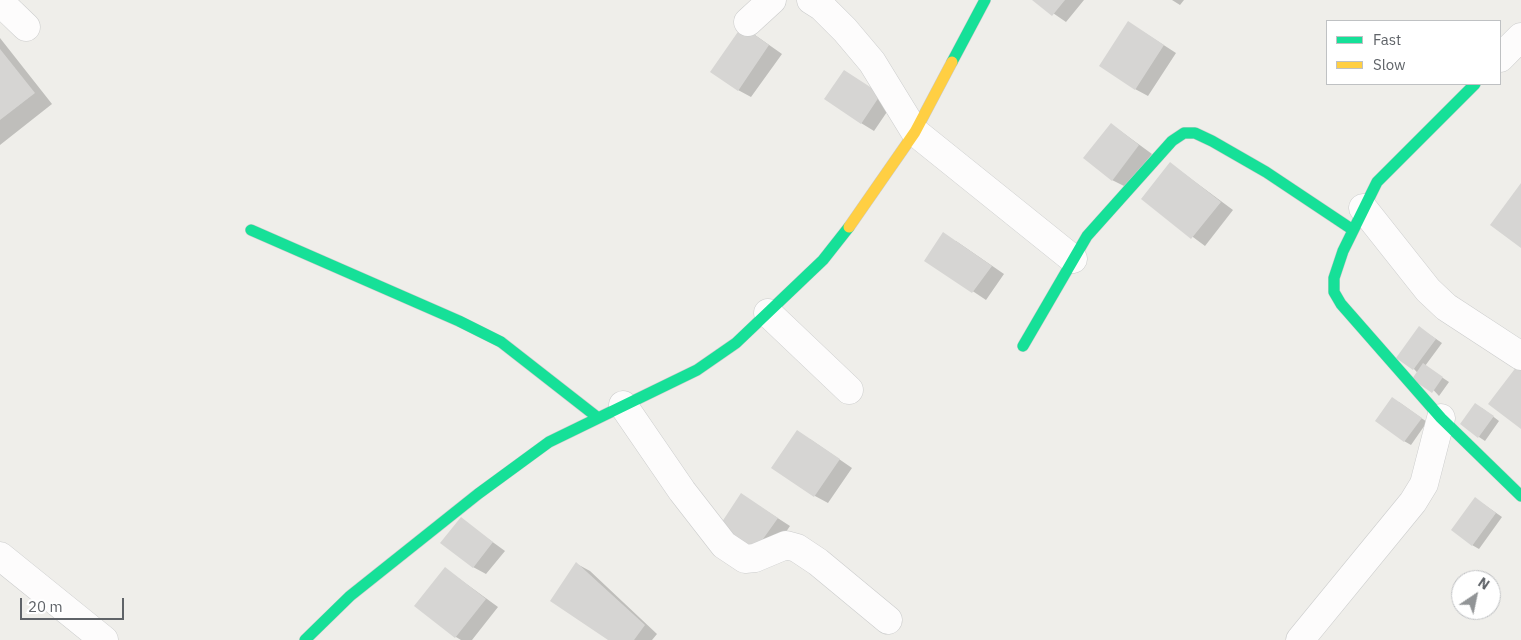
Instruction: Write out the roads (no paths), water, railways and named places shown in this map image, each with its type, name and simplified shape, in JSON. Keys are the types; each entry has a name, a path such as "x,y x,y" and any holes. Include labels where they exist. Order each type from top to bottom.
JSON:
{"street":[{"path":"748,22 772,0"},
{"path":"811,0 822,7 845,30 872,62 916,132 1073,260"},
{"path":"305,640 350,596 478,494 549,442 697,370 736,343 768,313 822,260 858,215 916,132 985,0"},
{"path":"0,2 26,27"},
{"path":"1501,57 1521,37"},
{"path":"1474,85 1377,182 1358,219 1334,278 1334,292 1341,304 1441,418 1521,496"},
{"path":"1024,346 1087,236 1172,141 1184,133 1195,132 1266,172 1358,219 1446,307 1521,356"},
{"path":"251,230 459,321 501,342 597,417"},
{"path":"768,313 848,390"},
{"path":"624,405 682,491 724,545 745,560 755,558 774,548 786,545 797,548 818,562 888,620"},
{"path":"1300,640 1413,502 1424,484 1441,418"},
{"path":"0,556 104,640"}]}
